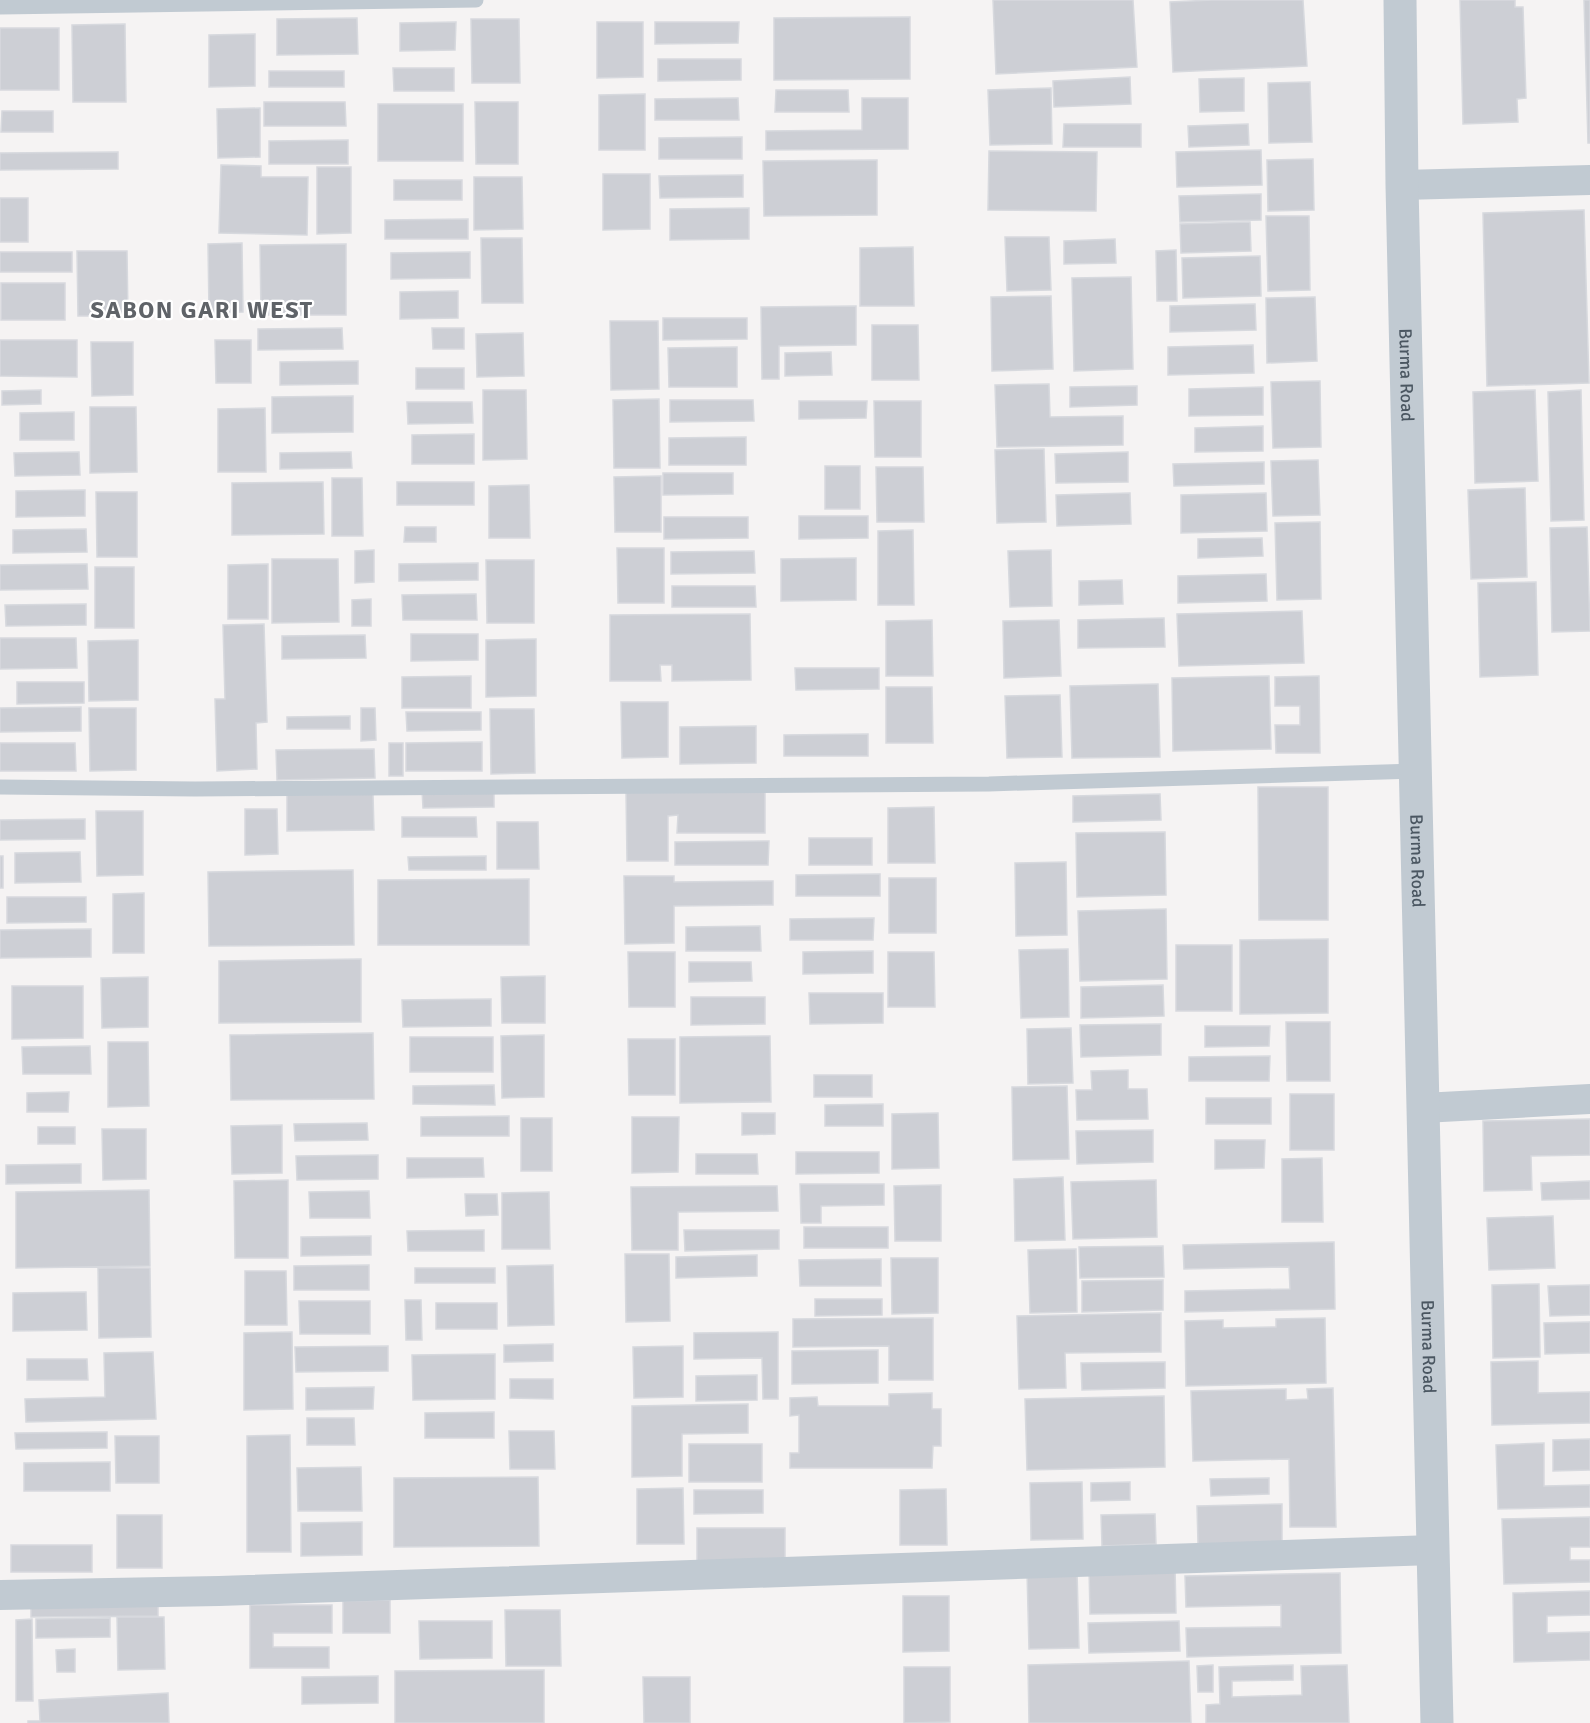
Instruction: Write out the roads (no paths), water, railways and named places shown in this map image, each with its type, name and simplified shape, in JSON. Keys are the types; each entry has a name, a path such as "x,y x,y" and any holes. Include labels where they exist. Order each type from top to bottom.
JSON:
{"street":[{"name":"Burma Road","path":"1400,0 1402,185 1437,1723"},
{"path":"1402,185 1590,180"},
{"path":"1423,1108 1590,1099"},
{"path":"0,1595 219,1591 1433,1550"}],"lane":[{"path":"0,7 476,0"},
{"path":"0,788 206,789 989,784 1416,771"}],"district":[{"name":"SABON GARI WEST","path":"202,310"}]}
